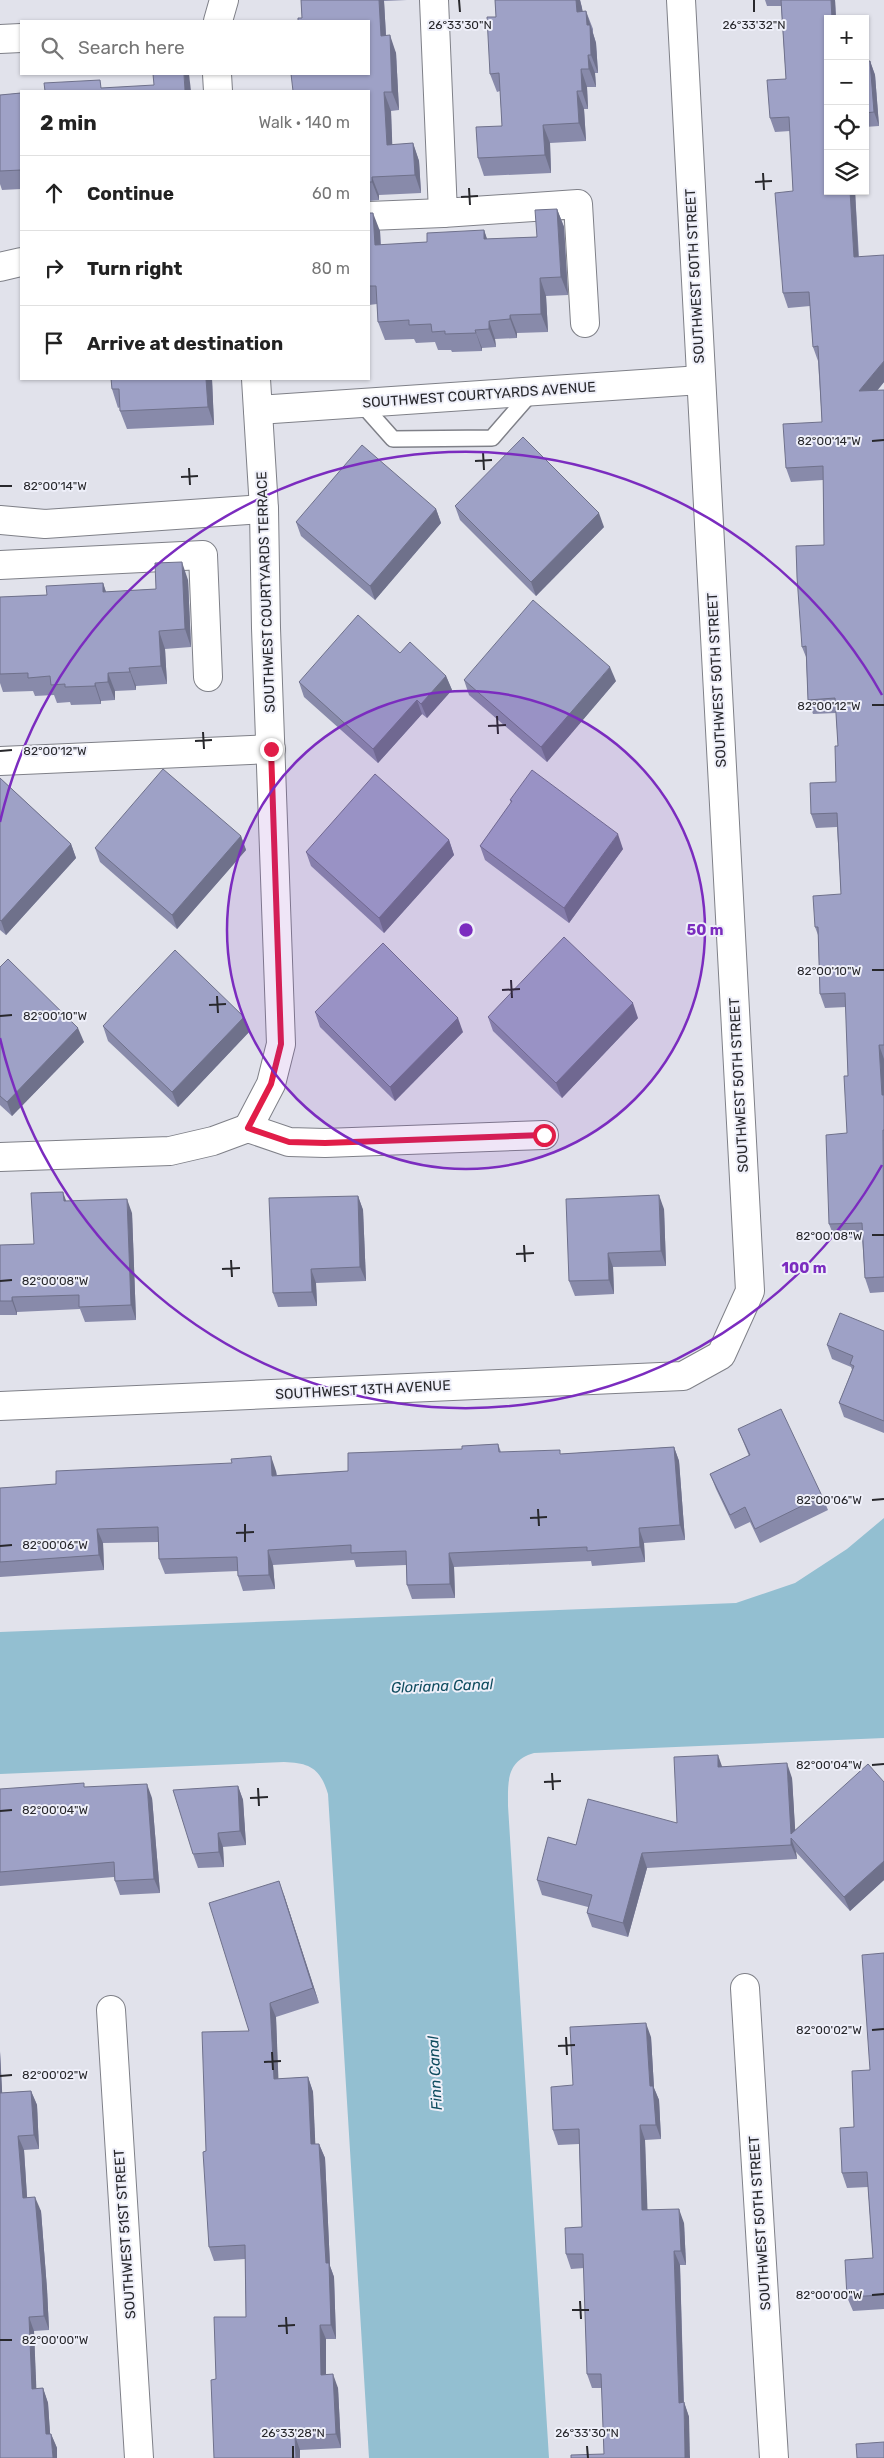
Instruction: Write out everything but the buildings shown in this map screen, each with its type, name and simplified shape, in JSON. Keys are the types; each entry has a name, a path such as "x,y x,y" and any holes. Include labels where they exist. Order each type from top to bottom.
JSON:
{"street":[{"path":"218,20 224,0"},
{"path":"434,0 443,213"},
{"name":"SOUTHWEST 50TH STREET","path":"681,0 750,1291 721,1355"},
{"path":"0,39 20,38"},
{"path":"217,75 218,90"},
{"path":"370,216 578,204 585,323"},
{"path":"0,267 20,262"},
{"name":"SOUTHWEST COURTYARDS TERRACE","path":"248,1128 271,1084 281,1044 264,509 256,380"},
{"name":"SOUTHWEST COURTYARDS AVENUE","path":"258,410 701,380"},
{"path":"0,520 45,524 264,509"},
{"path":"0,565 203,555 208,677"},
{"path":"0,761 271,749"},
{"path":"0,1157 170,1151 213,1141 248,1128 289,1142 325,1143 544,1135"},
{"name":"SOUTHWEST 13TH AVENUE","path":"0,1406 683,1376 721,1355"},
{"name":"SOUTHWEST 50TH STREET","path":"745,1988 774,2458"},
{"name":"SOUTHWEST 51ST STREET","path":"111,2010 139,2458"}],"lane":[{"path":"361,403 393,439 492,438 532,392"}],"water":[{"path":"884,1518 884,1738 534,1753 518,1761 513,1767 509,1781 508,1806 549,2458 369,2458 328,1794 325,1785 313,1769 301,1764 284,1762 0,1774 0,1632 736,1603 795,1583 847,1549"}],"route":[{"path":"271,749 281,1044 271,1084 248,1128 289,1142 325,1143 544,1135"}],"water label":[{"name":"Gloriana Canal","path":"442,1686"},
{"name":"Finn Canal","path":"435,2073"}]}
